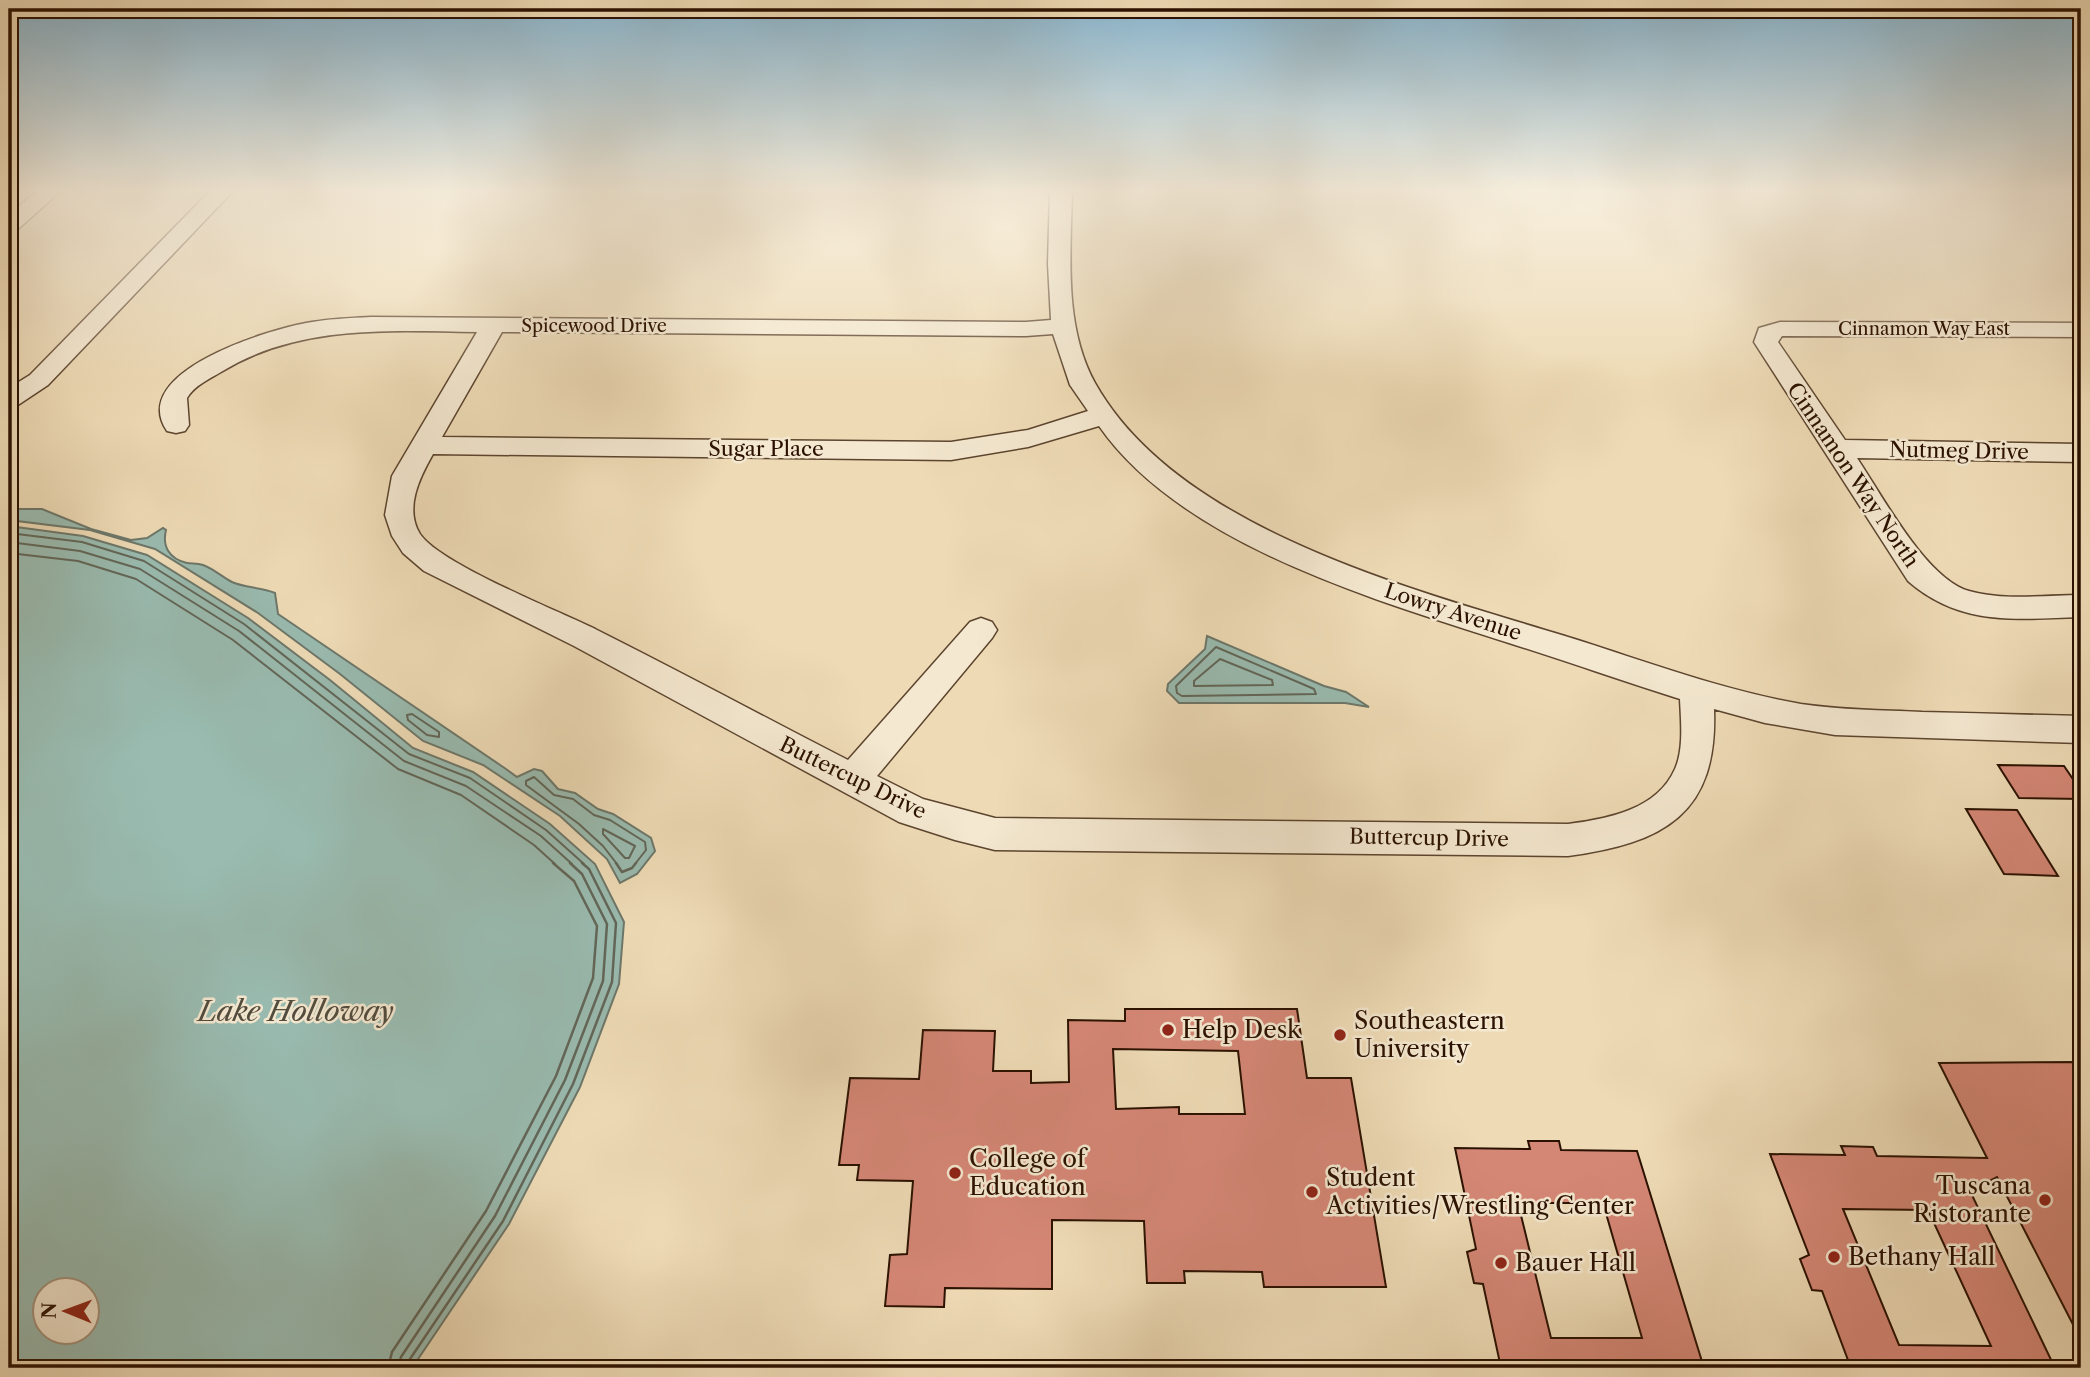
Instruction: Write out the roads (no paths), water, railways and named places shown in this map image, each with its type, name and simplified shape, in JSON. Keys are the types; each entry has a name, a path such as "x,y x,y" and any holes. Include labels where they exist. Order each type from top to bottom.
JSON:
{"street":[{"path":"11,398 39,380 162,253"},
{"name":"Lowry Avenue","path":"1061,253 1062,326 1079,375 1103,415 1158,472 1181,490 1242,529 1309,561 1387,591 1697,691 1780,713 1836,722 2081,730"},
{"name":"Spicewood Drive","path":"176,425 174,399 183,385 248,338 338,324 985,329 1062,326"},
{"name":"Buttercup Drive","path":"493,326 406,476 399,494 399,517 406,537 418,552 435,564 912,811 955,825 995,834 1568,840 1604,836 1642,823 1673,801 1693,771 1698,741 1697,691"},
{"name":"Cinnamon Way East","path":"1768,334 1790,328 2081,330"},
{"name":"Cinnamon Way North","path":"1768,334 1766,342 1769,350 1919,573 1938,589 1960,600 1986,605 2081,606"},
{"name":"Sugar Place","path":"424,445 951,450 1023,442 1103,415"},
{"name":"Nutmeg Drive","path":"1837,449 2081,453"},
{"path":"853,779 981,630"}],"water":[{"path":"9,505 11,509 42,509 91,529 131,540 147,538 163,528 166,530 166,546 171,555 187,563 203,565 237,584 275,593 278,614 517,777 534,769 542,771 558,789 575,793 651,838 655,851 637,874 620,883 607,859 560,816 483,765 423,741 258,613 155,549 90,530 9,520"},
{"name":"Lake Holloway","path":"9,526 83,536 147,555 248,618 413,748 473,772 550,824 595,864 624,922 619,984 580,1087 509,1224 412,1368 9,1368"},
{"path":"1207,636 1324,686 1346,692 1369,707 1345,703 1179,703 1167,691 1168,684 1205,649"}],"place":[{"name":"Help Desk","path":"1168,1030"},
{"name":"Southeastern University","path":"1340,1035"},
{"name":"College of Education","path":"955,1173"},
{"name":"Student Activities/Wrestling Center","path":"1312,1192"},
{"name":"Tuscana Ristorante","path":"2045,1200"},
{"name":"Bethany Hall","path":"1834,1257"},
{"name":"Bauer Hall","path":"1501,1263"}]}
